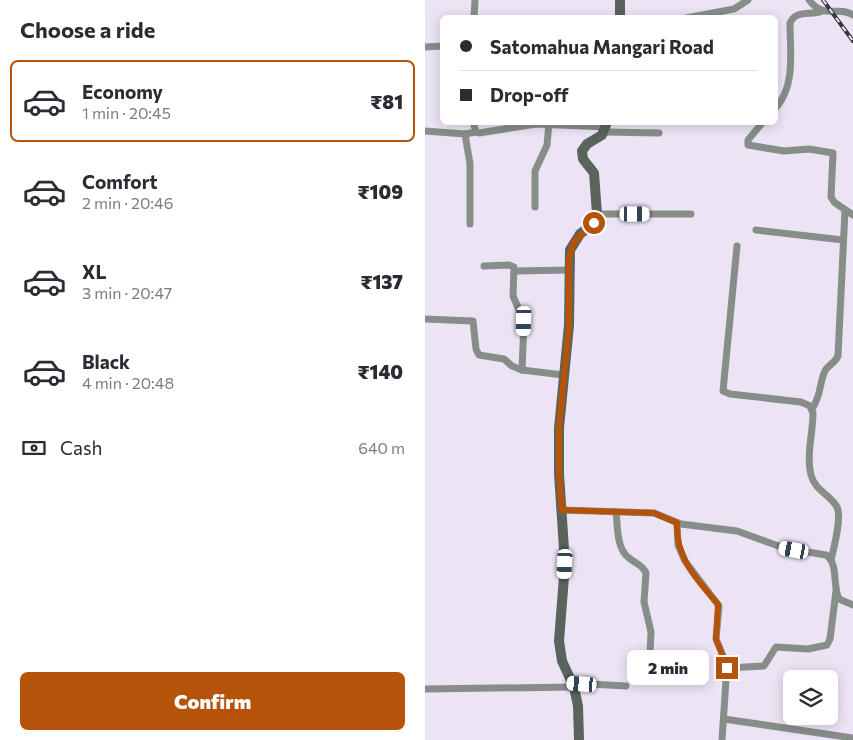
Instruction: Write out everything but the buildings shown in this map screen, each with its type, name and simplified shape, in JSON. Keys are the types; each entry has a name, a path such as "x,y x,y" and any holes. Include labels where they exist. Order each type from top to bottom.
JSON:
{"street":[{"path":"474,15 475,0"},
{"path":"620,0 621,15"},
{"path":"702,15 734,9 748,0"},
{"path":"809,0 822,11"},
{"path":"778,106 788,89 790,23 793,17 796,14 816,14 822,11 852,14"},
{"path":"425,47 440,46"},
{"path":"474,125 476,132"},
{"path":"425,131 465,134 533,125"},
{"path":"535,207 535,171 547,145 549,125"},
{"path":"578,125 659,133"},
{"path":"760,125 748,140 748,145 784,151 809,149 833,153 831,197 834,202 853,215"},
{"path":"579,740 579,719 573,685 562,661 559,641 565,564 559,436 569,325 570,250 574,242 594,223 597,214 594,173 583,159 582,151 606,127"},
{"path":"465,134 470,164 470,224"},
{"path":"727,668 763,666 776,647 808,649 827,645 830,639 836,591 831,560 839,514 836,505 816,488 811,474 812,409 821,393 825,371 836,361 838,356 845,210"},
{"path":"597,214 691,214"},
{"path":"756,230 843,240"},
{"path":"737,246 723,390 730,394 801,402 812,409"},
{"path":"484,266 511,265 515,271 513,296 523,315 524,321 523,370"},
{"path":"515,271 569,270"},
{"path":"425,319 473,321 477,354 504,359 512,366 523,370 563,375"},
{"path":"562,510 654,513 677,523 737,531 784,548 825,555 831,560"},
{"path":"617,512 622,549 627,556 645,569 646,573 644,602 651,632 649,676"},
{"path":"677,523 678,545 685,561 718,604 716,639 727,668 722,740"},
{"path":"836,591 843,602 853,605"},
{"path":"425,689 573,685 626,686"},
{"path":"724,719 853,738"}],"railway":[{"path":"823,0 853,41"}],"route":[{"path":"594,223 580,234 570,250 569,334 563,375 559,428 559,474 562,510 654,513 677,523 678,545 681,554 694,575 719,606 716,639 727,661 727,668"}]}
